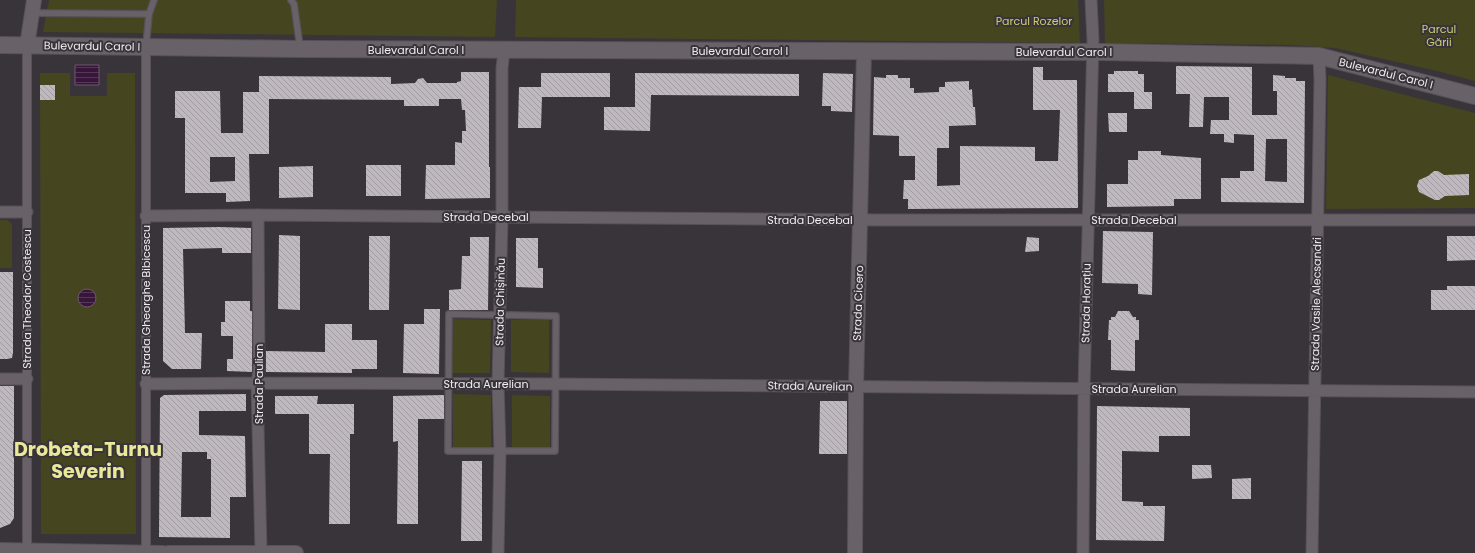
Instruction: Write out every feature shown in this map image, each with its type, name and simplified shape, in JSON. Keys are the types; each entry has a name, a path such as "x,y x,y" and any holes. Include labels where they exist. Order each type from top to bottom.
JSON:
{"main road":[{"name":"Bulevardul Carol I","path":"0,45 504,51 1092,52 1319,56 1475,96"}],"street":[{"name":"Strada Horațiu","path":"1083,553 1084,388 1092,52 1091,0"},
{"path":"27,46 33,6"},
{"name":"Strada Theodor Costescu","path":"27,46 27,552"},
{"name":"Strada Gheorghe Bibicescu","path":"146,47 146,553"},
{"name":"Strada Chișinău","path":"498,553 500,451 498,384 502,217 502,68 504,51"},
{"name":"Strada Cicero","path":"855,553 856,387 864,52"},
{"name":"Strada Vasile Alecsandri","path":"1312,553 1320,80 1319,56"},
{"path":"0,212 27,212"},
{"name":"Strada Decebal","path":"146,216 861,220 1475,220"},
{"name":"Strada Paulian","path":"258,216 259,371 257,383 261,552"},
{"path":"0,379 27,378"},
{"name":"Strada Aurelian","path":"146,384 556,384 1475,392"},
{"path":"0,550 27,552 164,553"},
{"path":"168,553 296,553"}],"lane":[{"path":"146,47 149,14 154,0"},
{"path":"291,0 294,4 301,49"},
{"path":"33,6 149,14"},
{"path":"449,314 500,315 556,316 555,451 448,451 449,314"}],"green space":[{"path":"49,0 497,0 495,37 43,32"},
{"name":"Parcul Rozelor","path":"516,0 1078,0 1080,43 515,37"},
{"name":"Parcul Gării","path":"1104,0 1475,0 1475,81 1335,48 1291,45 1105,43"},
{"path":"40,73 70,73 70,96 107,96 107,73 135,73 136,534 41,534"},
{"path":"1328,75 1475,113 1475,208 1326,209"},
{"path":"0,220 7,220 12,224 12,268 0,268"},
{"path":"453,319 491,320 490,373 452,373"},
{"path":"511,320 549,320 549,373 511,372"},
{"path":"453,394 491,395 491,448 453,447"},
{"path":"512,395 550,396 550,449 512,448"}],"shaded area":[{"path":"75,65 99,65 99,85 75,85"},
{"path":"87,289 93,292 96,298 93,304 87,307 81,304 78,298 81,292"}],"building":[{"path":"1176,66 1252,67 1252,115 1277,115 1277,91 1273,91 1273,75 1285,76 1285,78 1296,78 1296,81 1305,81 1304,203 1221,202 1221,178 1240,178 1240,171 1254,171 1254,135 1234,134 1234,143 1224,142 1224,134 1210,134 1211,120 1229,120 1229,97 1204,97 1203,127 1189,127 1190,94 1176,94","holes":["1266,139 1287,139 1287,182 1265,181"]},
{"path":"1033,67 1043,67 1043,80 1077,80 1078,208 908,209 908,199 903,199 904,180 915,180 915,156 899,156 899,136 873,135 874,77 886,78 886,75 898,75 898,78 910,78 910,88 914,88 914,93 939,92 939,87 945,87 945,82 969,81 969,90 972,89 973,107 975,107 976,125 949,126 949,148 937,148 937,186 960,185 960,146 1035,147 1035,161 1058,161 1060,110 1033,110"},
{"path":"1114,71 1138,71 1138,74 1144,74 1144,92 1152,92 1152,109 1134,109 1134,92 1108,92 1108,74 1114,74"},
{"path":"461,72 489,72 490,198 425,199 426,165 455,165 455,142 462,143 462,131 466,131 465,110 462,110 461,99 439,99 439,106 404,106 404,100 269,99 269,154 249,154 250,201 226,202 226,193 185,193 185,118 175,118 175,91 220,91 221,133 243,133 243,92 259,92 259,76 391,77 391,84 415,83 418,79 423,78 427,83 457,83 461,81","holes":["210,157 235,157 235,181 210,182"]},
{"path":"541,73 610,73 610,97 542,97 541,128 518,128 519,87 541,87"},
{"path":"635,73 799,74 799,96 651,95 650,131 604,130 604,107 635,107"},
{"path":"823,73 853,74 852,112 831,111 831,106 822,106"},
{"path":"40,85 55,85 55,100 40,100"},
{"path":"1108,113 1127,113 1127,132 1109,132"},
{"path":"1138,151 1161,151 1161,155 1201,158 1201,199 1174,199 1174,206 1107,207 1107,184 1128,184 1128,160 1138,160"},
{"path":"366,165 401,165 401,196 366,196"},
{"path":"313,166 313,197 279,198 279,167"},
{"path":"1434,171 1438,171 1444,175 1469,174 1469,195 1445,196 1439,200 1435,200 1419,192 1417,186 1419,180 1428,176"},
{"path":"163,228 251,228 251,253 222,253 222,248 183,249 185,333 202,333 201,369 172,369 163,361"},
{"path":"1103,231 1153,232 1152,295 1138,294 1138,284 1102,283"},
{"path":"279,235 300,236 300,310 278,309"},
{"path":"369,236 390,236 389,310 369,310"},
{"path":"1447,236 1475,236 1475,260 1447,261"},
{"path":"470,237 489,237 488,310 449,310 449,290 461,289 462,256 470,256"},
{"path":"1027,237 1039,238 1039,251 1025,252"},
{"path":"516,238 538,238 538,268 543,268 543,288 516,287"},
{"path":"0,272 13,272 13,353 12,358 7,359 0,359"},
{"path":"1447,286 1475,286 1475,310 1431,310 1431,290 1447,290"},
{"path":"225,301 250,301 250,311 252,311 252,372 227,371 227,359 233,359 233,336 221,336 221,322 225,322"},
{"path":"424,309 440,309 439,374 403,373 404,324 424,324"},
{"path":"1118,311 1129,311 1133,317 1136,317 1136,320 1139,320 1139,340 1135,340 1135,371 1111,370 1111,340 1108,340 1109,320 1111,320 1111,317 1115,317"},
{"path":"325,324 352,324 352,340 377,340 377,369 352,369 352,373 266,372 266,351 325,352"},
{"path":"0,386 14,386 14,518 10,524 0,528"},
{"path":"246,394 246,411 199,411 199,435 245,436 246,497 230,497 230,538 159,537 160,398 164,395","holes":["182,452 207,452 207,459 211,459 211,517 181,517"]},
{"path":"444,395 444,419 418,419 418,524 397,524 398,441 393,442 393,396"},
{"path":"275,396 318,396 317,404 354,404 354,434 350,434 350,524 329,524 330,454 309,454 309,414 275,414"},
{"path":"820,401 847,401 847,454 819,454"},
{"path":"1097,406 1190,408 1190,436 1159,436 1159,452 1122,451 1122,501 1143,502 1143,506 1165,506 1164,541 1096,540"},
{"path":"462,461 482,461 482,541 461,541"},
{"path":"1192,465 1211,465 1212,478 1192,479"},
{"path":"1251,478 1251,499 1232,499 1232,479"}],"district":[{"name":"Drobeta-Turnu Severin","path":"88,460"}]}
